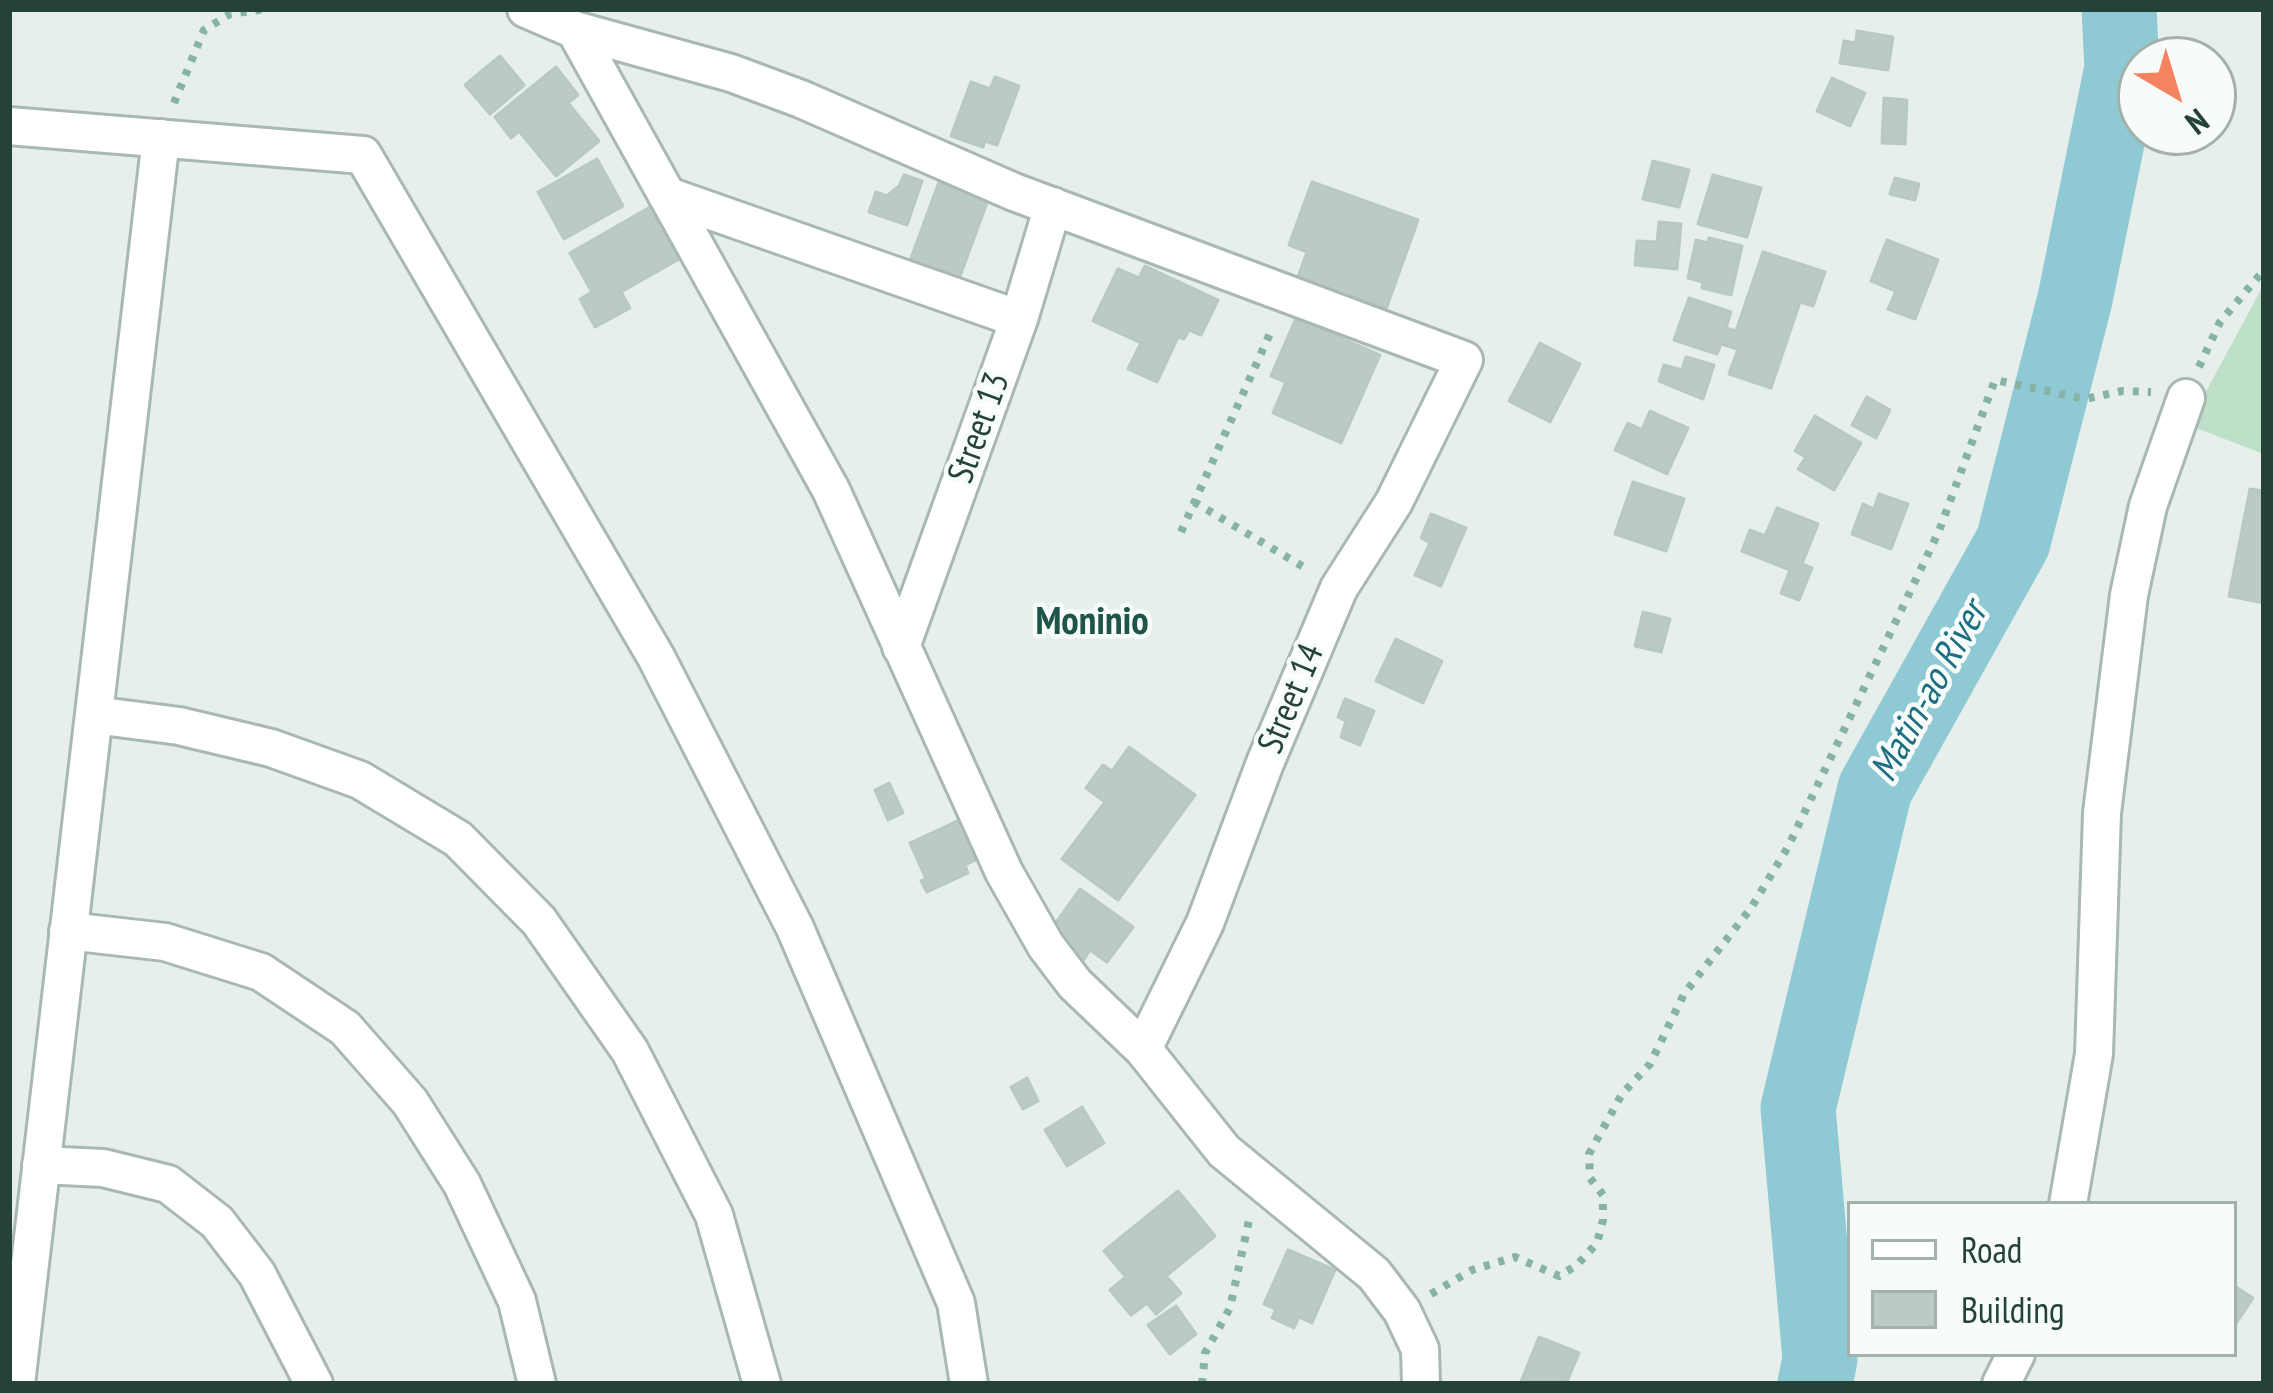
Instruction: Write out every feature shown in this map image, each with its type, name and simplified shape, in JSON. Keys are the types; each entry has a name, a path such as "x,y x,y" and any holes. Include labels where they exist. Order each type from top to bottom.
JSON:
{"street":[{"path":"526,9 575,30 731,73 801,99 1053,206"},
{"path":"575,30 831,490 1022,908 1075,984 1143,1049 1196,1120 1254,1179 1374,1274 1402,1312 1420,1349 1421,1384"},
{"path":"9,126 363,155 656,657 795,928 956,1303 969,1384"},
{"path":"16,1384 161,139"},
{"path":"671,197 1019,319"},
{"name":"Street 13","path":"901,647 1019,319 1053,206"},
{"name":"Street 14","path":"1053,206 1463,360 1394,502 1339,588 1205,923 1143,1049"},
{"path":"2069,1201 2094,1054 2102,813 2129,596 2153,489 2186,398"},
{"path":"94,715 178,726 271,748 360,779 458,839 538,921 630,1051 714,1215 762,1384"},
{"path":"68,931 165,942 261,972 345,1028 410,1102 462,1184 517,1301 537,1384"},
{"path":"41,1166 103,1168 169,1184 217,1222 257,1274 314,1384"},
{"path":"2001,1384 2014,1357"}],"path":[{"path":"161,139 204,30 230,14 266,9"},
{"path":"1402,1312 1472,1270 1515,1257 1558,1276 1577,1265 1597,1243 1603,1195 1590,1178 1589,1154 1622,1094 1649,1064 1684,994 1751,908 1787,847 1939,531 1995,380 2085,399 2122,391 2186,398 2220,322 2264,270"},
{"path":"1181,532 1278,316"},
{"path":"1194,502 1339,588"},
{"path":"1202,1384 1205,1353 1230,1309 1254,1179"}],"green space":[{"path":"2264,284 2264,454 2188,425"}],"building":[{"path":"1857,31 1893,37 1888,70 1840,63 1844,41 1856,43"},
{"path":"500,56 524,85 490,114 465,85"},
{"path":"556,67 578,95 568,103 599,141 556,176 519,131 511,138 495,117"},
{"path":"995,77 1019,86 997,145 985,141 983,147 951,136 971,82 990,89"},
{"path":"1832,78 1865,93 1850,126 1817,111"},
{"path":"1884,98 1907,100 1905,144 1882,143"},
{"path":"597,159 623,206 564,239 538,192"},
{"path":"1653,161 1689,170 1679,207 1643,199"},
{"path":"904,175 922,181 907,225 869,212 876,192 887,196"},
{"path":"1713,175 1761,188 1747,237 1698,224"},
{"path":"1895,178 1919,184 1915,200 1890,194"},
{"path":"939,182 988,200 959,279 910,261"},
{"path":"1312,182 1418,220 1385,312 1297,280 1307,252 1289,245"},
{"path":"652,206 681,258 621,292 630,308 595,327 580,299 592,292 570,253"},
{"path":"1659,222 1681,224 1677,269 1635,265 1637,241 1657,242"},
{"path":"1709,238 1742,246 1731,295 1702,288 1703,282 1688,278 1696,240 1708,243"},
{"path":"1887,240 1938,260 1915,319 1888,309 1896,291 1871,281"},
{"path":"1763,252 1825,272 1813,306 1800,302 1771,388 1729,374 1738,349 1721,344 1717,354 1674,340 1689,298 1731,312 1726,328 1736,331"},
{"path":"1145,266 1218,300 1201,335 1189,330 1184,339 1178,337 1157,382 1128,369 1141,343 1093,321 1118,269 1139,278"},
{"path":"1296,318 1380,355 1341,443 1273,413 1286,382 1271,376"},
{"path":"1540,343 1580,364 1550,422 1509,401"},
{"path":"1686,357 1714,365 1703,399 1659,381 1664,365 1682,370"},
{"path":"1867,397 1890,410 1876,438 1852,425"},
{"path":"1650,411 1688,428 1667,474 1615,450 1628,423 1642,430"},
{"path":"1815,416 1861,443 1834,490 1798,469 1806,457 1795,451"},
{"path":"1633,482 1684,499 1666,551 1615,534"},
{"path":"2250,489 2264,491 2264,603 2229,596"},
{"path":"1879,494 1908,504 1891,549 1852,534 1863,504 1874,509"},
{"path":"1777,508 1818,524 1802,564 1812,568 1799,600 1781,593 1790,570 1742,551 1750,530 1765,536"},
{"path":"1431,514 1466,528 1441,586 1415,575 1430,543 1421,538"},
{"path":"1643,612 1670,619 1661,652 1635,646"},
{"path":"1396,639 1442,661 1423,703 1376,681"},
{"path":"1345,699 1374,711 1360,745 1341,737 1346,721 1338,717"},
{"path":"1129,747 1195,795 1118,900 1062,859 1105,802 1086,788 1103,765 1112,771"},
{"path":"889,783 903,813 888,820 875,790"},
{"path":"966,817 984,856 965,865 968,873 927,892 910,843"},
{"path":"1080,889 1133,927 1107,962 1090,950 1083,961 1047,935"},
{"path":"1027,1078 1038,1101 1023,1109 1011,1087"},
{"path":"1082,1107 1104,1143 1067,1166 1045,1130"},
{"path":"1178,1191 1215,1236 1166,1276 1181,1293 1156,1314 1147,1303 1131,1315 1110,1290 1126,1277 1104,1251"},
{"path":"1288,1250 1335,1270 1312,1323 1299,1317 1294,1328 1272,1318 1276,1309 1264,1304"},
{"path":"2237,1288 2253,1298 2237,1322"},
{"path":"1176,1306 1196,1334 1170,1354 1148,1325"},
{"path":"1539,1337 1579,1353 1566,1384 1520,1384"}],"waterway":[{"name":"Matin-ao River","path":"1815,1384 1820,1359 1798,1108 1875,789 2013,542 2075,299 2122,68 2119,9"}],"district":[{"name":"Moninio","path":"1092,623"}]}
